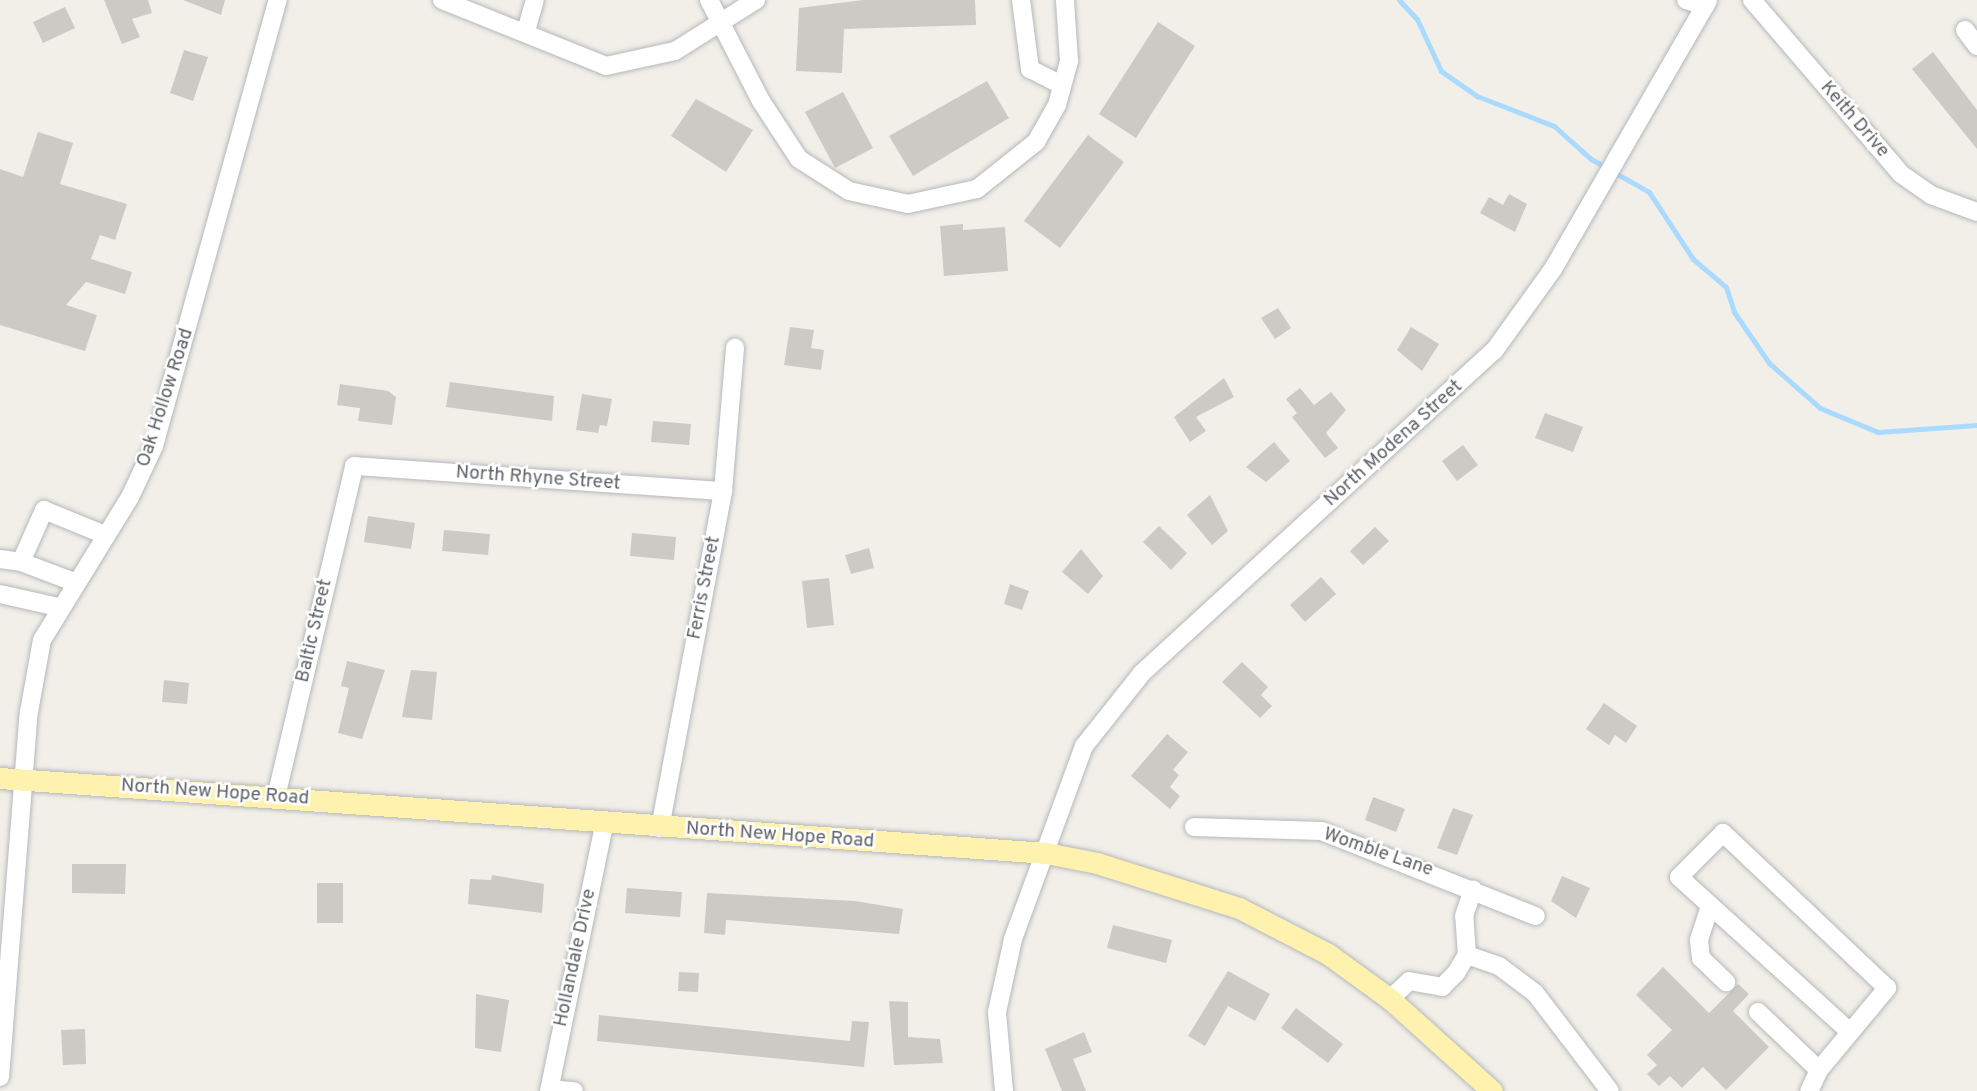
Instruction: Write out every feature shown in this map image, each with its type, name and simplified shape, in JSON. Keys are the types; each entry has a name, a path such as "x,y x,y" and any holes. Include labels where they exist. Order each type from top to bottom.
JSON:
{"main road":[{"name":"North New Hope Road","path":"0,778 276,797 604,825 1046,853 1150,877 1239,908 1328,954 1390,999 1492,1091"}],"street":[{"name":"Oak Hollow Road","path":"0,1077 25,780 42,640 58,607 105,535 154,446 278,0"},
{"path":"442,0 526,31 606,66 675,51 756,0"},
{"path":"526,31 535,0"},
{"path":"709,0 799,159 824,178 876,201 942,200 977,189 1037,142 1062,85 1071,32 1065,0"},
{"path":"1021,0 1030,69 1062,85"},
{"path":"1686,0 1707,3"},
{"name":"Keith Drive","path":"1752,0 1901,174 1931,195 1977,212"},
{"name":"North Modena Street","path":"1004,1091 997,1012 1023,906 1046,853 1084,746 1142,673 1456,388 1522,317 1707,3"},
{"path":"1965,30 1977,46"},
{"name":"Ferris Street","path":"660,828 723,491 736,346"},
{"name":"North Rhyne Street","path":"354,466 723,491"},
{"name":"Baltic Street","path":"276,797 354,466"},
{"path":"21,562 44,510 105,535"},
{"path":"0,559 21,562 74,582"},
{"path":"0,594 58,607"},
{"name":"Hollandale Drive","path":"549,1090 604,825"},
{"name":"Womble Lane","path":"1195,827 1321,831 1536,916"},
{"path":"1810,1091 1819,1070 1887,988 1723,833 1679,877 1850,1032"},
{"path":"1390,999 1409,981 1442,987 1467,955 1464,916 1473,890"},
{"path":"1710,905 1699,940 1701,958 1726,982"},
{"path":"1467,955 1499,966 1535,993 1611,1091"},
{"path":"1758,1012 1819,1070"},
{"path":"549,1090 574,1091"}],"building":[{"path":"104,0 148,0 152,13 132,19 140,37 122,44"},
{"path":"183,0 225,0 221,15"},
{"path":"863,0 975,0 976,25 844,29 842,73 796,71 799,8"},
{"path":"65,7 75,28 43,43 33,22"},
{"path":"1158,22 1195,46 1136,138 1099,114"},
{"path":"184,50 208,57 193,101 170,93"},
{"path":"1933,52 1977,110 1977,149 1912,69"},
{"path":"987,81 1009,118 913,176 889,136"},
{"path":"843,92 873,148 835,168 805,112"},
{"path":"696,99 753,130 726,172 671,136"},
{"path":"38,132 73,143 60,184 127,204 115,240 100,235 91,259 132,272 125,294 86,282 66,305 97,315 85,351 0,325 0,169 23,177"},
{"path":"1088,135 1124,162 1060,248 1024,221"},
{"path":"1509,194 1527,204 1515,232 1480,213 1489,197 1503,205"},
{"path":"963,224 963,230 1005,227 1008,271 944,276 940,226"},
{"path":"1278,308 1291,328 1275,339 1261,318"},
{"path":"790,327 814,330 811,348 824,350 821,370 784,365"},
{"path":"1411,327 1439,344 1422,371 1397,350"},
{"path":"1224,378 1234,397 1196,417 1206,431 1190,442 1174,417"},
{"path":"450,382 554,396 552,421 446,407"},
{"path":"340,384 388,391 396,397 392,425 358,421 360,408 337,405"},
{"path":"1300,388 1314,405 1331,392 1346,410 1326,433 1338,448 1325,458 1292,417 1297,413 1286,399"},
{"path":"582,394 612,399 607,426 600,425 598,433 576,430"},
{"path":"1545,413 1583,427 1573,452 1535,438"},
{"path":"653,421 691,424 689,445 651,442"},
{"path":"1274,442 1290,461 1266,482 1246,467"},
{"path":"1463,445 1478,465 1457,481 1442,461"},
{"path":"1210,495 1228,531 1212,545 1187,515"},
{"path":"368,516 415,523 411,549 364,542"},
{"path":"1159,526 1187,553 1171,570 1143,542"},
{"path":"1375,527 1389,541 1363,565 1350,551"},
{"path":"444,530 490,534 488,555 442,551"},
{"path":"632,533 676,537 674,560 630,556"},
{"path":"869,548 874,568 851,574 845,555"},
{"path":"1081,549 1103,576 1088,594 1062,572"},
{"path":"1321,577 1336,594 1305,622 1290,605"},
{"path":"829,578 834,625 807,628 802,581"},
{"path":"1010,584 1029,591 1022,610 1004,604"},
{"path":"347,661 385,670 362,739 338,733 349,688 341,686"},
{"path":"1242,662 1268,687 1261,695 1272,706 1260,718 1222,682"},
{"path":"411,670 437,672 432,720 402,717"},
{"path":"164,680 189,683 187,704 162,702"},
{"path":"1604,703 1637,726 1626,743 1615,735 1609,745 1586,729"},
{"path":"1167,734 1188,752 1173,770 1179,775 1170,787 1180,796 1170,809 1131,776"},
{"path":"1373,797 1405,809 1396,832 1365,820"},
{"path":"1453,808 1473,815 1457,855 1437,848"},
{"path":"72,864 126,864 125,894 72,893"},
{"path":"492,875 544,884 542,913 468,904 470,879 491,880"},
{"path":"1562,876 1590,888 1576,918 1551,901"},
{"path":"317,883 343,883 343,923 317,923"},
{"path":"627,888 682,892 680,917 625,913"},
{"path":"707,893 855,901 903,909 899,934 726,920 725,935 704,933"},
{"path":"1113,925 1172,940 1166,963 1107,948"},
{"path":"1663,967 1709,1013 1738,984 1749,994 1733,1011 1769,1047 1726,1090 1703,1067 1682,1088 1670,1076 1659,1086 1647,1074 1657,1065 1647,1055 1672,1030 1636,995"},
{"path":"1228,971 1270,994 1255,1021 1228,1006 1205,1046 1188,1036"},
{"path":"679,972 699,973 698,992 678,991"},
{"path":"476,994 509,1000 501,1052 475,1048"},
{"path":"889,1001 908,1002 908,1037 940,1039 943,1063 894,1065"},
{"path":"1296,1008 1343,1044 1328,1063 1281,1028"},
{"path":"599,1015 850,1041 852,1021 869,1022 864,1067 597,1041"},
{"path":"85,1029 86,1064 63,1065 61,1030"},
{"path":"1084,1032 1092,1052 1073,1059 1086,1091 1062,1091 1045,1049"}],"waterway":[{"path":"1399,0 1417,19 1441,71 1477,96 1554,126 1591,159 1649,192 1693,259 1726,287 1734,312 1769,363 1820,408 1878,432 1977,425"}]}
